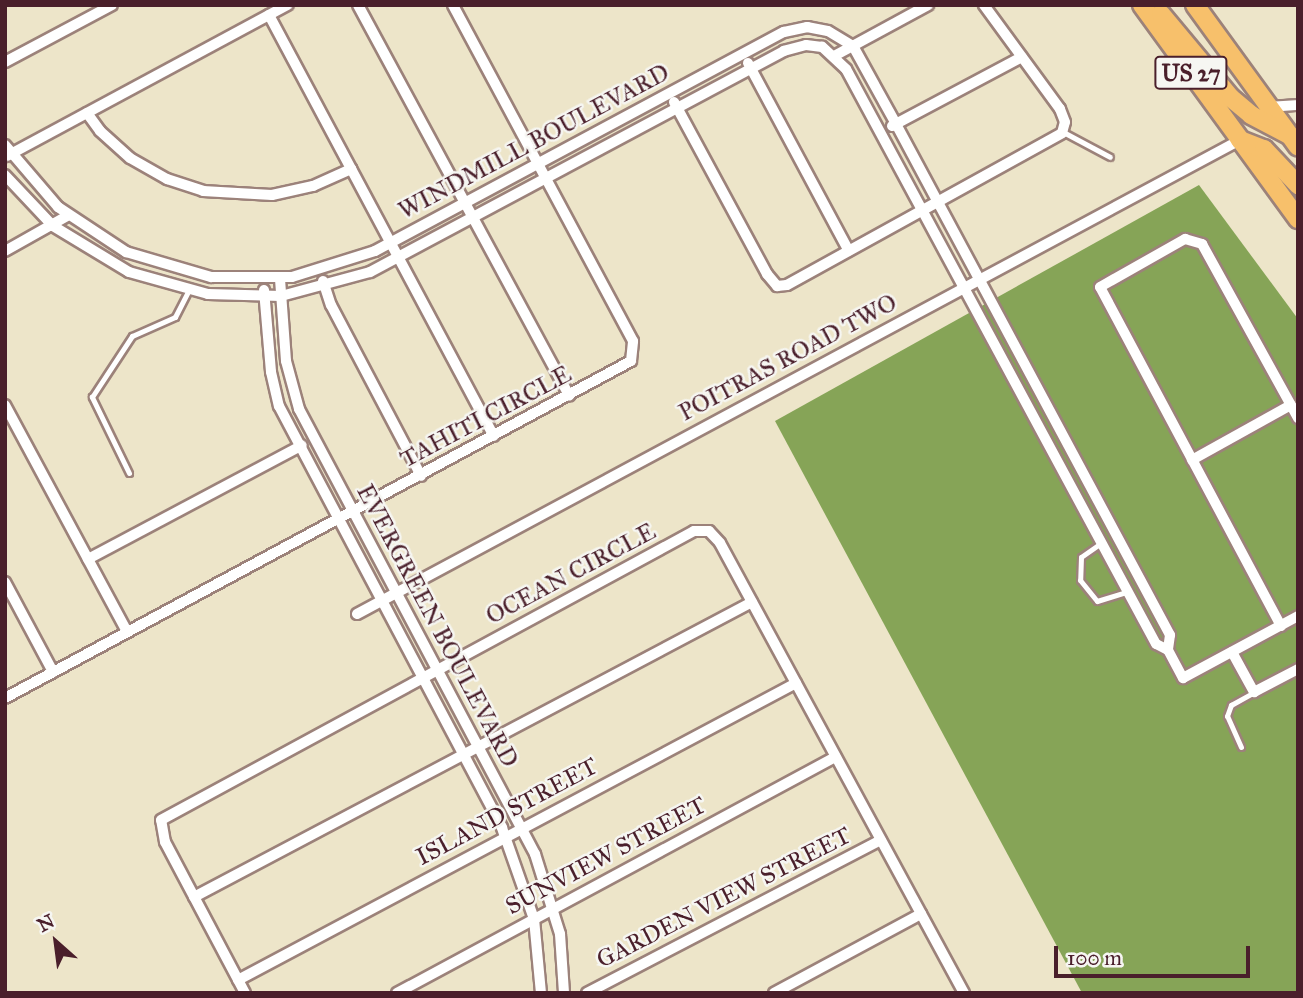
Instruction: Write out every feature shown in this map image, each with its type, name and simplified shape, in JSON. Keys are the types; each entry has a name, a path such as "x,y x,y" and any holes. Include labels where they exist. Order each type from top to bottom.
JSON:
{"highway":[{"name":"US 27","path":"1142,5 1298,219"},
{"path":"1155,5 1231,98 1251,115 1295,137"},
{"name":"US 27","path":"1195,5 1269,107 1295,137"},
{"path":"1240,140 1264,149 1298,185"}],"street":[{"path":"5,62 112,5"},
{"path":"7,152 88,113 288,5"},
{"path":"358,5 569,396"},
{"name":"TAHITI CIRCLE","path":"5,698 627,365 635,346 453,5"},
{"path":"928,5 836,55 881,132 1156,644 1168,650 1183,678 1298,617"},
{"path":"670,93 773,283 792,283 1052,142 1063,132 1065,122 1060,109 984,5"},
{"path":"269,15 494,436"},
{"name":"WINDMILL BOULEVARD","path":"7,152 67,216 111,245 159,266 211,277 280,279 321,271 391,243 784,32 807,27 828,31 853,46"},
{"name":"WINDMILL BOULEVARD","path":"5,175 53,226 129,272 188,290 281,296 325,287 398,258 751,68 806,45 836,55"},
{"path":"853,46 1170,635 1168,650"},
{"path":"743,54 849,251"},
{"path":"881,132 1022,57"},
{"path":"1269,107 1298,105"},
{"path":"88,113 108,140 130,158 167,179 203,191 272,195 313,186 351,169"},
{"name":"POITRAS ROAD TWO","path":"357,614 1240,140"},
{"path":"5,251 67,216"},
{"path":"1281,626 1100,287 1185,239 1202,244 1298,418"},
{"path":"321,271 325,287 421,475"},
{"name":"EVERGREEN BOULEVARD","path":"280,279 288,374 313,439 521,828 553,908 564,993"},
{"name":"EVERGREEN BOULEVARD","path":"264,280 273,383 298,447 505,835 534,919 541,993"},
{"path":"5,405 127,632"},
{"path":"1192,460 1291,405"},
{"path":"88,559 313,439"},
{"name":"OCEAN CIRCLE","path":"245,993 165,842 161,820 694,531 709,531 720,543 881,840 959,991"},
{"path":"1111,561 1126,552"},
{"path":"5,582 53,672"},
{"path":"194,897 752,602"},
{"path":"1232,652 1254,692 1298,669"},
{"name":"ISLAND STREET","path":"238,980 505,835 796,683"},
{"name":"SUNVIEW STREET","path":"397,993 836,757"},
{"name":"GARDEN VIEW STREET","path":"587,993 881,840"},
{"path":"774,993 920,914"}],"lane":[{"path":"1063,132 1110,157"},
{"path":"129,473 92,397 132,336 175,317 188,290"},
{"path":"1101,543 1081,557 1080,580 1097,601 1128,592"},
{"path":"1241,747 1227,716 1231,705 1254,692"}],"green space":[{"path":"1199,185 1298,319 1298,993 1082,993 775,421"}]}
